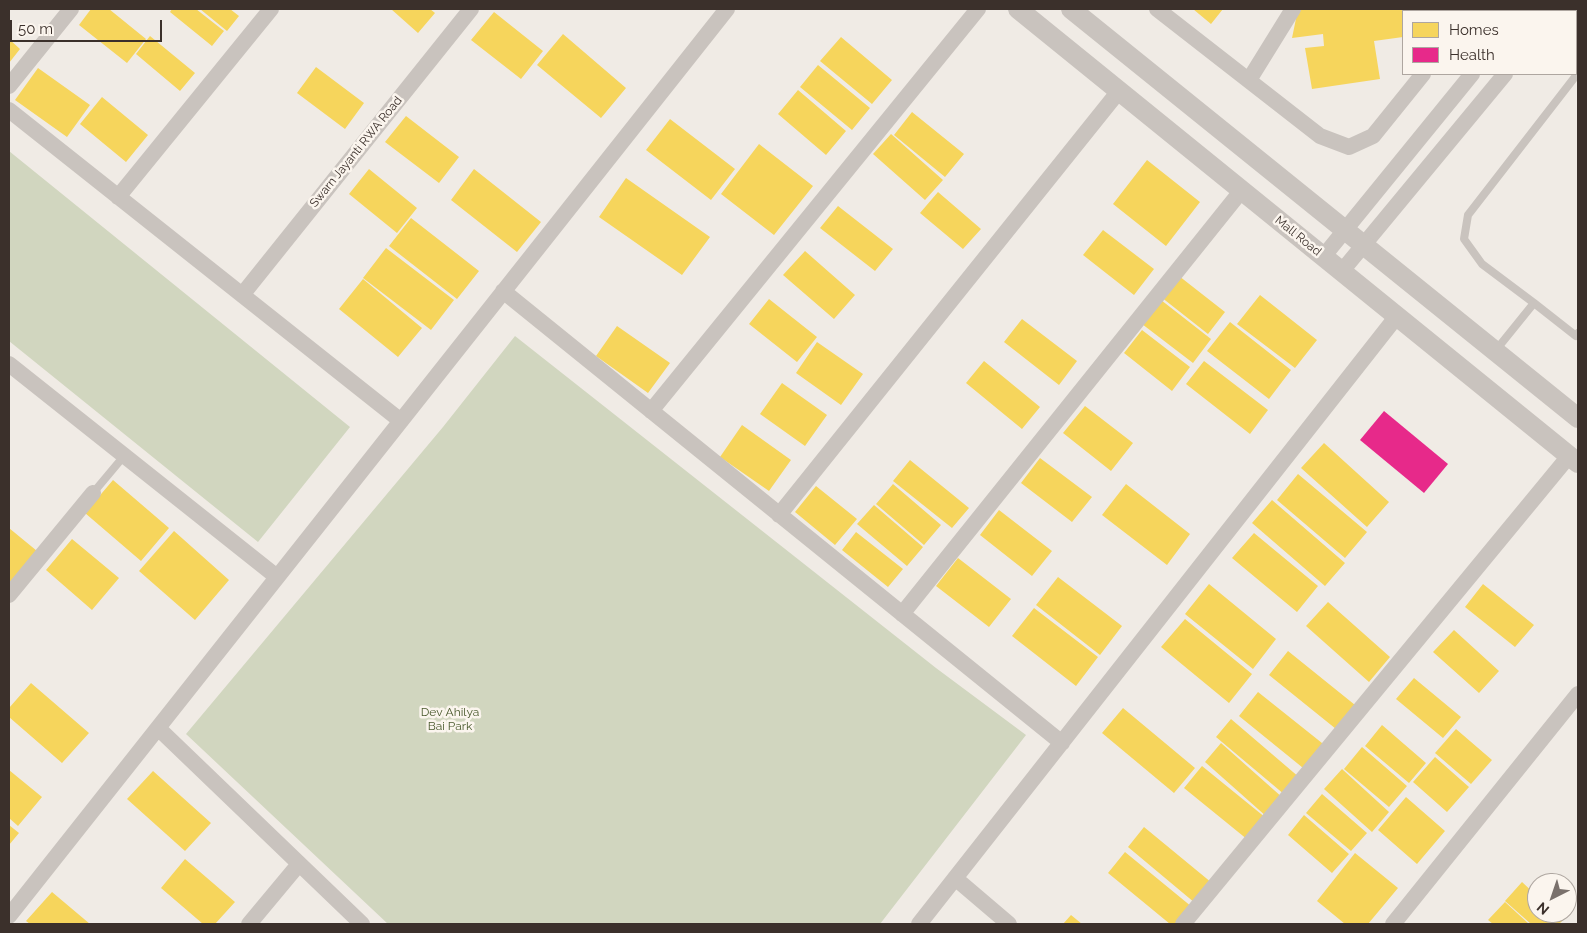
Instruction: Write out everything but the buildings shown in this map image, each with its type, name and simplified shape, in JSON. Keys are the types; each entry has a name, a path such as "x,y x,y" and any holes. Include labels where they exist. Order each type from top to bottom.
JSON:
{"street":[{"path":"9,86 71,9"},
{"path":"118,196 271,9"},
{"name":"Swarn Jayanti RWA Road","path":"242,295 471,9"},
{"path":"9,916 727,9"},
{"path":"651,411 978,9"},
{"name":"Mall Road","path":"1018,9 1574,460"},
{"path":"1071,9 1578,418"},
{"path":"1157,9 1320,136 1349,147 1373,136 1422,75"},
{"path":"1248,80 1293,9"},
{"path":"1323,257 1471,75"},
{"path":"1342,271 1504,75"},
{"path":"779,515 1119,91"},
{"path":"9,110 401,421"},
{"path":"902,614 1242,190"},
{"path":"503,291 1062,743"},
{"path":"919,924 1397,316"},
{"path":"9,364 277,577"},
{"path":"1183,924 1574,460"},
{"path":"9,596 93,493"},
{"path":"1393,924 1578,694"},
{"path":"158,728 362,924"},
{"path":"249,924 299,864"},
{"path":"955,878 1009,924"}],"lane":[{"path":"1576,75 1468,215 1464,239 1482,264 1577,336"},
{"path":"1496,350 1534,304"},
{"path":"93,493 124,456"}],"green space":[{"path":"9,151 350,427 258,542 9,341"},
{"name":"Dev Ahilya Bai Park","path":"515,336 936,668 1026,735 880,924 388,924 186,734 443,427"}]}
